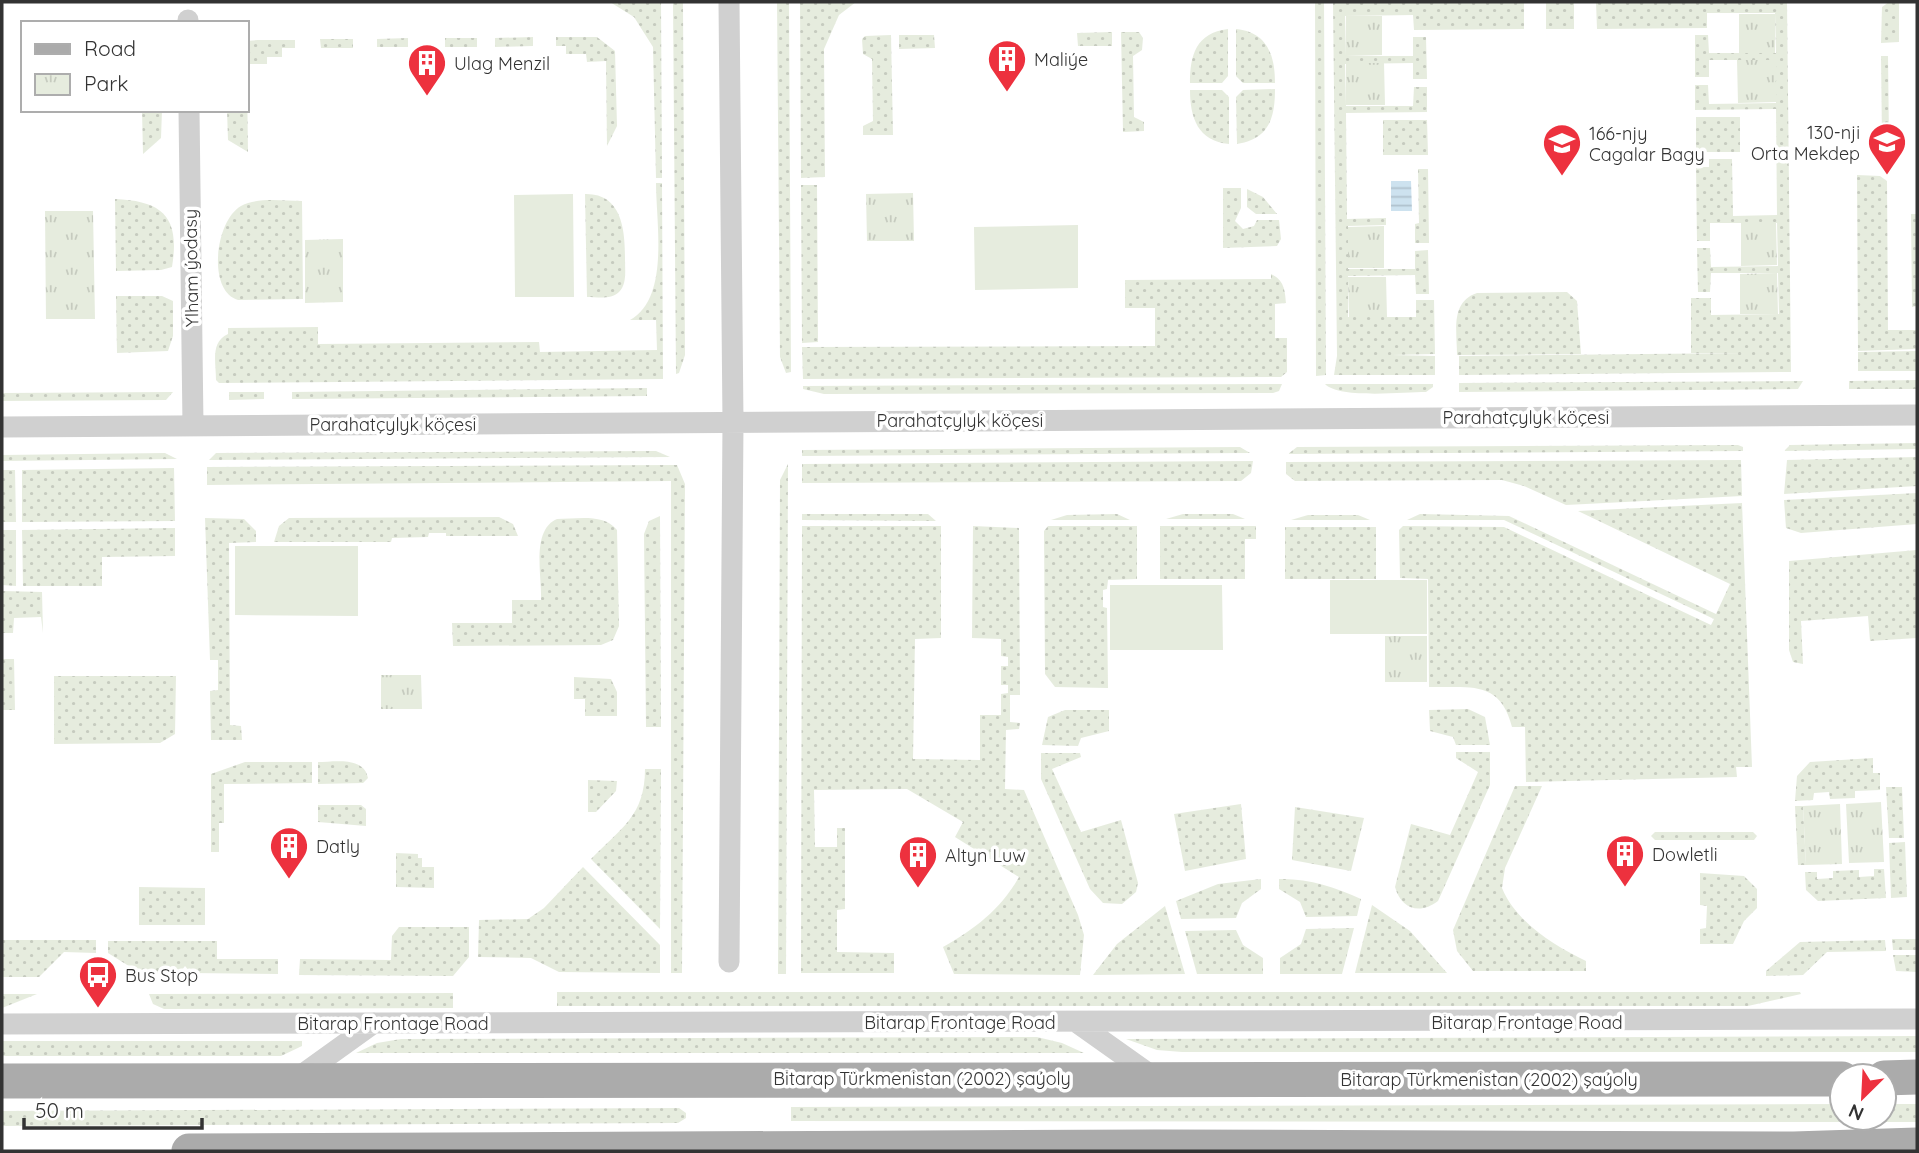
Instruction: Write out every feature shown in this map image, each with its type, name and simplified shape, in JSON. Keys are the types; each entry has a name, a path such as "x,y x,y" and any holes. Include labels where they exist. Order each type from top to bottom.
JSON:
{"main road":[{"path":"1898,1078 1917,1077"},
{"name":"Bitarap Türkmenistan (2002) şaýoly","path":"2,1082 1828,1079"},
{"path":"189,1151 1794,1149 1917,1146"}],"street":[{"path":"729,2 733,422 729,962"},
{"name":"Ylham ýodasy","path":"189,112 193,425"},
{"name":"Parahatçylyk köçesi","path":"2,427 1917,415"},
{"name":"Bitarap Frontage Road","path":"2,1024 1917,1019"},
{"path":"1076,1022 1155,1078"},
{"path":"294,1081 374,1023"}],"green space":[{"path":"610,2 661,2 662,178 656,178 653,47 634,17"},
{"path":"673,2 683,2 685,355 679,373 676,374"},
{"path":"777,2 789,2 791,372 786,373 780,357"},
{"path":"800,2 856,2 839,15 824,49 825,177 801,178"},
{"path":"1315,2 1324,2 1326,375 1316,376"},
{"path":"1333,2 1524,2 1524,29 1414,30 1413,15 1345,16 1346,56 1413,56 1413,37 1426,37 1427,79 1413,79 1413,63 1345,64 1346,106 1413,106 1414,87 1427,87 1427,112 1346,113 1347,219 1386,218 1386,225 1348,226 1348,269 1415,269 1415,251 1428,250 1429,294 1416,294 1415,275 1348,276 1348,317 1416,317 1416,300 1434,300 1435,354 1392,355 1435,356 1435,375 1334,375 1337,356"},
{"path":"1546,2 1574,2 1574,29 1546,29"},
{"path":"1596,2 1787,2 1791,372 1459,375 1459,356 1746,353 1691,353 1691,298 1711,298 1711,315 1779,314 1778,273 1711,273 1710,292 1698,292 1697,248 1710,248 1711,267 1778,266 1777,223 1710,223 1710,241 1697,241 1696,167 1709,167 1709,159 1732,159 1733,216 1777,215 1776,109 1695,110 1695,85 1708,85 1709,104 1776,103 1776,60 1709,60 1709,77 1695,77 1695,35 1708,35 1709,53 1776,53 1775,13 1707,13 1707,28 1597,29"},
{"path":"1889,2 1899,2 1899,42 1881,43 1882,7"},
{"path":"1739,14 1775,14 1775,53 1739,53"},
{"path":"1346,16 1382,16 1382,55 1346,56"},
{"path":"1228,29 1228,76 1222,83 1190,83 1191,63 1197,47 1209,35"},
{"path":"1236,29 1247,31 1262,40 1271,54 1275,83 1243,83 1236,76"},
{"path":"1112,32 1112,46 1078,46 1077,33"},
{"path":"1121,32 1139,32 1143,38 1142,50 1133,56 1134,117 1144,122 1144,131 1123,132"},
{"path":"891,35 893,135 863,135 863,126 873,121 872,59 863,54 862,39 865,36"},
{"path":"899,35 934,35 935,48 899,49"},
{"path":"533,37 533,46 495,47 495,38"},
{"path":"556,37 597,37 615,51 617,126 607,146 606,61 587,62 586,54 566,54 566,46 556,46"},
{"path":"408,38 408,47 377,47 377,39"},
{"path":"445,38 477,38 477,47 445,47"},
{"path":"320,39 353,39 353,48 321,48"},
{"path":"295,40 295,48 282,48 282,57 267,57 267,64 248,64 248,41"},
{"path":"1881,56 1888,56 1889,139 1882,139"},
{"path":"1737,60 1776,60 1776,102 1738,103"},
{"path":"1346,63 1384,63 1385,105 1346,105"},
{"path":"1275,89 1274,109 1268,126 1256,137 1237,144 1236,97 1243,90"},
{"path":"1190,90 1222,90 1229,97 1229,144 1218,142 1203,133 1194,119"},
{"path":"142,112 162,112 161,138 143,154"},
{"path":"227,112 247,112 248,152 228,140"},
{"path":"1696,117 1740,117 1740,152 1696,152"},
{"path":"1383,120 1427,120 1428,155 1383,155"},
{"path":"1418,169 1428,169 1429,243 1415,243 1415,224 1419,223"},
{"path":"1857,175 1880,176 1887,181 1888,330 1917,330 1917,349 1858,351"},
{"path":"656,183 662,183 663,379 219,383 216,380 216,348 228,334 228,328 318,327 318,344 539,342 540,352 657,350 656,320 630,320 643,309 656,278"},
{"path":"801,185 817,185 818,342 802,343"},
{"path":"1223,188 1241,188 1241,208 1235,221 1243,229 1254,226 1257,220 1279,220 1281,239 1277,246 1223,248"},
{"path":"1247,189 1263,197 1277,214 1256,214 1247,207"},
{"path":"913,193 914,241 867,241 866,194"},
{"path":"573,194 574,297 515,297 514,195"},
{"path":"585,194 598,195 607,200 619,216 622,227 625,273 622,289 604,298 587,297"},
{"path":"115,199 146,204 165,215 173,236 172,267 161,270 116,271"},
{"path":"255,201 302,201 303,299 238,300 228,294 218,270 218,255 220,240 232,214 241,206"},
{"path":"45,211 93,211 95,319 46,319"},
{"path":"1911,214 1917,214 1917,306 1912,307"},
{"path":"1741,223 1776,223 1777,265 1741,266"},
{"path":"1078,225 1078,288 975,290 974,227"},
{"path":"1384,226 1384,268 1348,268 1348,227"},
{"path":"343,239 343,302 305,303 305,240"},
{"path":"1777,273 1778,314 1740,314 1740,274"},
{"path":"1271,274 1281,282 1286,298 1286,303 1275,304 1275,338 1287,338 1287,372 1281,377 803,379 802,347 1155,346 1155,308 1125,308 1125,280 1271,279"},
{"path":"1348,277 1386,277 1387,317 1349,317"},
{"path":"1567,292 1577,301 1581,354 1457,355 1457,318 1462,303 1468,297 1477,293"},
{"path":"116,296 162,296 173,301 173,336 168,351 117,353"},
{"path":"1917,351 1917,371 1858,371 1858,352"},
{"path":"1917,380 1917,389 1849,389 1849,381"},
{"path":"1803,381 1798,389 1459,392 1459,383"},
{"path":"1282,384 1279,391 1273,393 824,394 803,389 803,386"},
{"path":"1325,384 1433,384 1433,387 1426,392 1372,394 1344,392"},
{"path":"647,388 647,396 292,399 292,392"},
{"path":"173,392 166,400 2,401 2,393"},
{"path":"229,392 264,392 264,399 229,400"},
{"path":"1917,443 1917,449 1784,451 1790,445"},
{"path":"1240,447 1250,453 802,456 802,450"},
{"path":"1297,447 1743,447 1743,451 1288,454"},
{"path":"656,451 670,457 209,460 216,453"},
{"path":"165,453 177,459 2,461 2,455"},
{"path":"1917,457 1917,486 1784,494 1787,460"},
{"path":"1741,460 1742,496 1566,505 1524,486 1502,480 1295,481 1286,474 1286,462"},
{"path":"1253,461 1251,473 1241,481 802,483 802,464"},
{"path":"788,464 786,974 778,974 780,480"},
{"path":"677,465 685,484 682,973 671,973 671,481 207,485 207,467"},
{"path":"174,468 175,521 22,522 22,470"},
{"path":"2,470 15,470 16,522 2,522"},
{"path":"1917,493 1917,524 1801,533 1786,528 1784,500"},
{"path":"1742,503 1752,767 1736,767 1737,777 1526,782 1525,727 1512,727 1500,701 1481,689 1429,687 1428,579 1400,578 1399,530 1403,526 1504,527 1711,625 1714,619 1504,520 1407,520 1420,514 1509,516 1716,614 1730,584 1578,511"},
{"path":"802,514 928,514 936,521 802,520"},
{"path":"1117,514 1130,520 1051,520 1067,515"},
{"path":"1183,514 1233,514 1245,519 1166,519"},
{"path":"1308,515 1358,515 1370,520 1291,520"},
{"path":"660,516 661,727 646,727 644,534 649,521"},
{"path":"499,517 513,524 518,536 446,536 446,533 429,533 428,537 392,538 391,542 274,542 279,526 289,518"},
{"path":"205,518 244,519 256,531 256,542 229,543 230,725 241,726 242,740 211,740 210,691 218,690 218,660 210,660"},
{"path":"557,519 597,519 605,521 617,530 619,626 613,640 601,645 453,646 452,623 512,623 512,600 541,600 541,543 549,525"},
{"path":"802,526 941,526 941,638 915,639 913,759 980,760 980,715 1001,715 1001,694 1008,693 1008,685 1001,685 1001,666 1008,666 1008,657 1001,656 1001,639 972,638 973,526 1019,528 1020,695 1010,695 1010,722 1020,723 1019,729 1006,730 1005,789 1024,790 1078,915 1084,935 1080,975 954,974 943,947 986,917 1004,899 1019,877 955,837 963,822 907,789 814,790 815,847 837,847 837,828 845,828 845,909 837,910 837,952 894,953 894,973 801,973"},
{"path":"1048,526 1137,526 1137,579 1108,580 1107,589 1103,590 1103,607 1107,608 1108,688 1055,687 1045,674 1044,531"},
{"path":"1160,526 1256,526 1256,539 1245,539 1245,579 1160,579"},
{"path":"1285,527 1376,527 1376,579 1285,579"},
{"path":"175,528 175,556 102,557 102,586 23,586 22,530"},
{"path":"2,530 16,530 16,586 2,585"},
{"path":"235,546 358,546 358,616 235,615"},
{"path":"1917,550 1917,638 1870,641 1868,616 1801,621 1803,664 1793,662 1789,650 1789,561"},
{"path":"1330,580 1427,580 1427,634 1330,634"},
{"path":"1110,585 1222,585 1223,650 1110,650"},
{"path":"2,591 42,592 43,633 41,617 14,618 13,633 2,633"},
{"path":"1385,636 1427,636 1427,682 1385,682"},
{"path":"2,659 14,659 15,710 2,710"},
{"path":"381,675 421,675 422,709 381,709"},
{"path":"54,676 176,676 175,734 160,743 54,744"},
{"path":"574,677 611,679 617,692 617,716 585,716 585,699 574,699"},
{"path":"1468,709 1485,717 1490,745 1456,745 1453,737 1430,731 1429,710"},
{"path":"1065,710 1109,710 1109,731 1081,738 1078,746 1042,745 1048,717"},
{"path":"1456,752 1490,752 1490,785 1438,901 1425,908 1412,908 1406,905 1395,887 1411,824 1450,835 1478,772 1456,758"},
{"path":"1041,753 1080,753 1081,757 1052,769 1081,832 1121,820 1138,883 1136,892 1122,904 1103,903 1090,889 1041,779"},
{"path":"1873,758 1873,773 1880,773 1880,790 1855,791 1855,798 1830,799 1829,792 1814,793 1813,800 1795,801 1797,776 1810,762"},
{"path":"245,762 312,762 312,783 224,784 224,823 219,823 219,852 211,852 211,774"},
{"path":"318,762 355,763 361,766 368,778 363,783 318,784"},
{"path":"645,769 661,769 660,929 591,859 636,810 641,799"},
{"path":"588,780 617,781 616,791 596,812 588,812"},
{"path":"1515,786 1542,786 1505,868 1502,888 1526,922 1561,948 1586,961 1586,971 1473,971 1457,951 1453,930"},
{"path":"1886,787 1902,787 1904,838 1889,838"},
{"path":"1881,802 1884,862 1849,863 1846,804"},
{"path":"1241,804 1246,859 1185,871 1174,814"},
{"path":"1840,804 1842,864 1806,865 1803,806"},
{"path":"318,805 361,805 366,809 366,826 318,822"},
{"path":"1795,806 1803,806 1806,865 1798,865"},
{"path":"1295,807 1364,818 1351,871 1292,860"},
{"path":"1655,832 1753,832 1757,836 1754,840 1655,840 1651,836"},
{"path":"1905,842 1907,897 1891,898 1889,843"},
{"path":"396,853 418,854 418,858 422,858 422,867 434,867 434,888 396,887"},
{"path":"583,867 660,945 660,973 559,972 531,958 478,957 479,920 528,919 544,908"},
{"path":"1874,869 1884,869 1886,898 1818,901 1806,890 1805,872 1817,872 1817,879 1833,878 1833,871 1859,870 1859,877 1874,876"},
{"path":"1700,873 1744,876 1757,889 1757,908 1744,921 1733,944 1700,944 1700,929 1706,928 1707,906 1700,905"},
{"path":"1261,879 1261,889 1242,903 1236,918 1181,919 1176,901 1218,884"},
{"path":"1279,879 1321,884 1361,899 1357,916 1306,917 1300,902 1279,889"},
{"path":"139,887 205,888 205,925 139,925"},
{"path":"1372,905 1410,931 1447,973 1355,973"},
{"path":"1165,906 1185,974 1093,975 1117,944"},
{"path":"399,927 469,927 469,957 453,976 299,975 300,959 391,960 392,936"},
{"path":"1354,928 1342,974 1280,974 1280,958 1301,944 1306,929"},
{"path":"1236,930 1243,945 1263,958 1263,974 1197,974 1185,931"},
{"path":"1892,939 1917,939 1917,950 1893,950"},
{"path":"3,940 96,940 96,953 64,952 39,977 3,977"},
{"path":"1885,940 1886,951 1827,952 1803,975 1766,976 1766,971 1800,942"},
{"path":"108,941 217,941 217,959 278,959 278,974 191,973 185,966 179,974 140,973 108,953"},
{"path":"1893,955 1917,955 1917,972 1896,971"},
{"path":"557,992 1801,994 1748,1006 557,1006"},
{"path":"453,993 453,1008 164,1009 153,1004 149,994"},
{"path":"2,994 37,994 2,1008"},
{"path":"1917,1036 1917,1052 1182,1052 1157,1050 1126,1039"},
{"path":"1037,1037 1062,1043 1084,1053 356,1053 377,1043 401,1039"},
{"path":"2,1041 302,1041 302,1046 281,1056 2,1056"},
{"path":"1828,1104 1828,1122 791,1121 791,1107"},
{"path":"1898,1104 1917,1104 1917,1122 1898,1122"},
{"path":"679,1108 686,1113 686,1118 678,1123 2,1126 2,1111"}],"water":[{"path":"1391,181 1411,181 1412,211 1391,211"}],"place":[{"name":"Maliýe","path":"1007,93"},
{"name":"Ulag Menzil","path":"427,97"},
{"name":"130-nji Orta Mekdep","path":"1887,176"},
{"name":"166-njy Cagalar Bagy","path":"1562,177"},
{"name":"Datly","path":"289,880"},
{"name":"Dowletli","path":"1625,888"},
{"name":"Altyn Luw","path":"918,889"},
{"name":"Bus Stop","path":"98,1009"}]}
